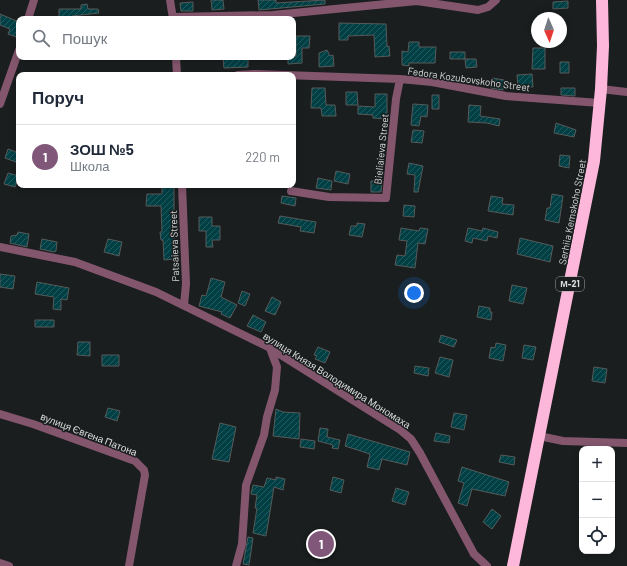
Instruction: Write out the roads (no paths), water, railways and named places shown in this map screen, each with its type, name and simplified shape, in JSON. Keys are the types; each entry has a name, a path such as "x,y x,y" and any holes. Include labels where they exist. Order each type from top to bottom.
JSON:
{"highway":[{"name":"Serhiia Kemskoho Street","path":"513,566 594,161 601,89 603,46 602,0"}],"street":[{"path":"29,16 34,0"},
{"path":"170,0 173,16"},
{"path":"223,16 273,14 416,1 478,10 488,7 496,0"},
{"path":"0,104 16,59"},
{"path":"176,60 177,72"},
{"name":"Fedora Kozubovskoho Street","path":"296,75 400,79 432,82 506,96 600,103"},
{"name":"Bieliaieva Street","path":"291,191 329,197 386,198 396,99 400,79"},
{"path":"601,89 627,92"},
{"name":"Patsaieva Street","path":"182,188 185,276 184,306"},
{"name":"вулиця Князя Володимира Мономаха","path":"0,247 93,267 156,292 270,348 411,439 474,554 487,566"},
{"path":"236,566 243,538 246,485 264,435 267,417 275,390 277,367 270,348"},
{"name":"вулиця Євгена Патона","path":"0,414 114,452 140,465 145,476 129,566"},
{"path":"539,436 563,441 627,443"},
{"path":"0,563 9,566"}],"place":[{"name":"ЗОШ №5","path":"321,544"}]}
